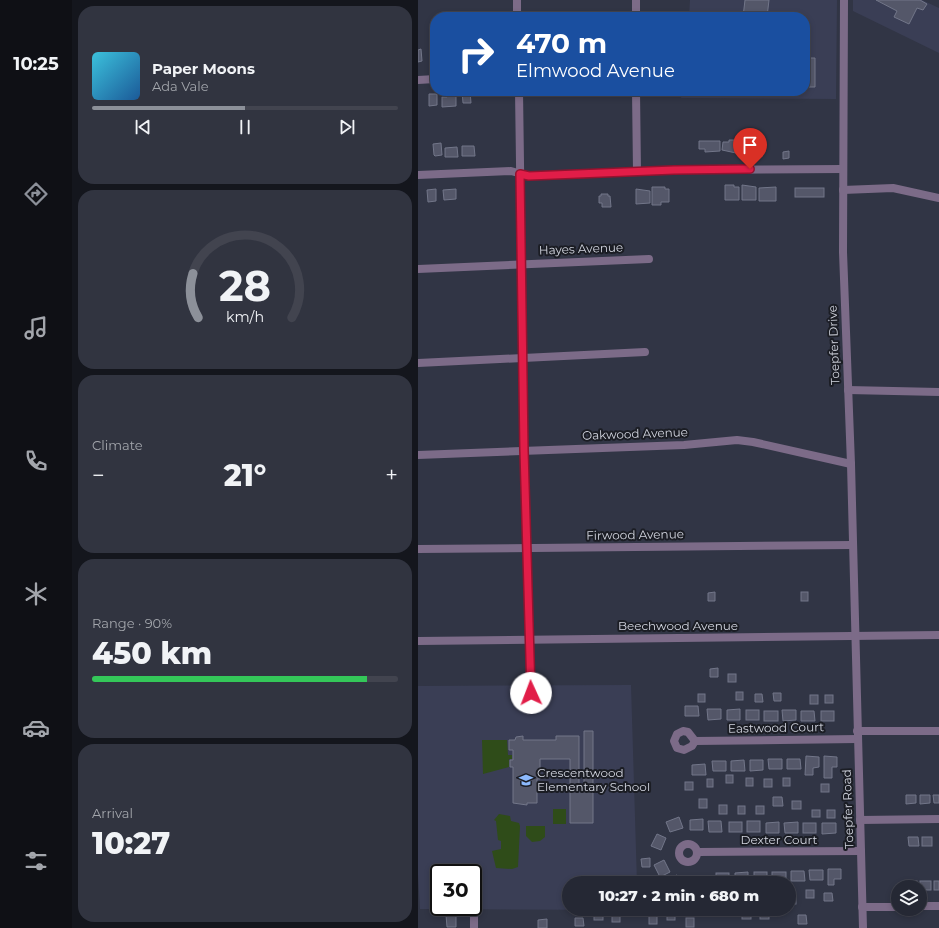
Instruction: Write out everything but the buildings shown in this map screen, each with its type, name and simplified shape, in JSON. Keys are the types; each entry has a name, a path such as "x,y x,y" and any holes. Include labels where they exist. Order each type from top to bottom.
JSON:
{"street":[{"path":"517,0 517,12"},
{"path":"636,0 636,12"},
{"name":"Toepfer Drive","path":"844,0 843,252 857,688"},
{"path":"418,80 430,79"},
{"path":"519,96 520,264 531,693"},
{"path":"636,96 637,172"},
{"path":"418,175 511,171 529,176 736,169 843,169"},
{"path":"843,190 894,188 939,198"},
{"name":"Hayes Avenue","path":"418,269 649,259"},
{"path":"418,363 645,352"},
{"path":"848,390 939,392"},
{"name":"Oakwood Avenue","path":"418,455 684,444 737,440 753,442 851,464"},
{"name":"Firwood Avenue","path":"418,549 852,544"},
{"name":"Beechwood Avenue","path":"418,641 939,636"},
{"name":"Toepfer Road","path":"857,688 863,928"},
{"name":"Eastwood Court","path":"695,741 857,735 939,730"},
{"path":"860,820 939,819"},
{"name":"Dexter Court","path":"698,852 861,851"},
{"path":"862,907 891,906"},
{"path":"927,906 939,906"},
{"path":"474,916 474,928"}],"shaded area":[{"path":"690,0 837,0 836,99 681,98 681,96 810,96 810,12 689,12"},
{"path":"853,0 922,0 939,8 939,53 853,11"},
{"name":"Crescentwood Elementary School","path":"631,685 637,876 562,876 562,910 482,909 482,864 430,864 430,909 420,909 418,875 418,686"}],"green space":[{"path":"482,740 507,740 508,755 512,755 512,759 509,759 509,767 483,774"},
{"path":"553,809 566,809 566,824 553,824"},
{"path":"499,814 510,816 511,821 519,823 520,826 518,867 512,869 496,868 492,851 501,849 501,841 498,840 496,821 494,820"},
{"path":"526,826 545,826 545,837 540,841 532,842 526,836"}],"place":[{"name":"Crescentwood Elementary School","path":"526,780"}],"route":[{"path":"531,693 520,264 520,174 529,176 674,170 750,169"}]}
